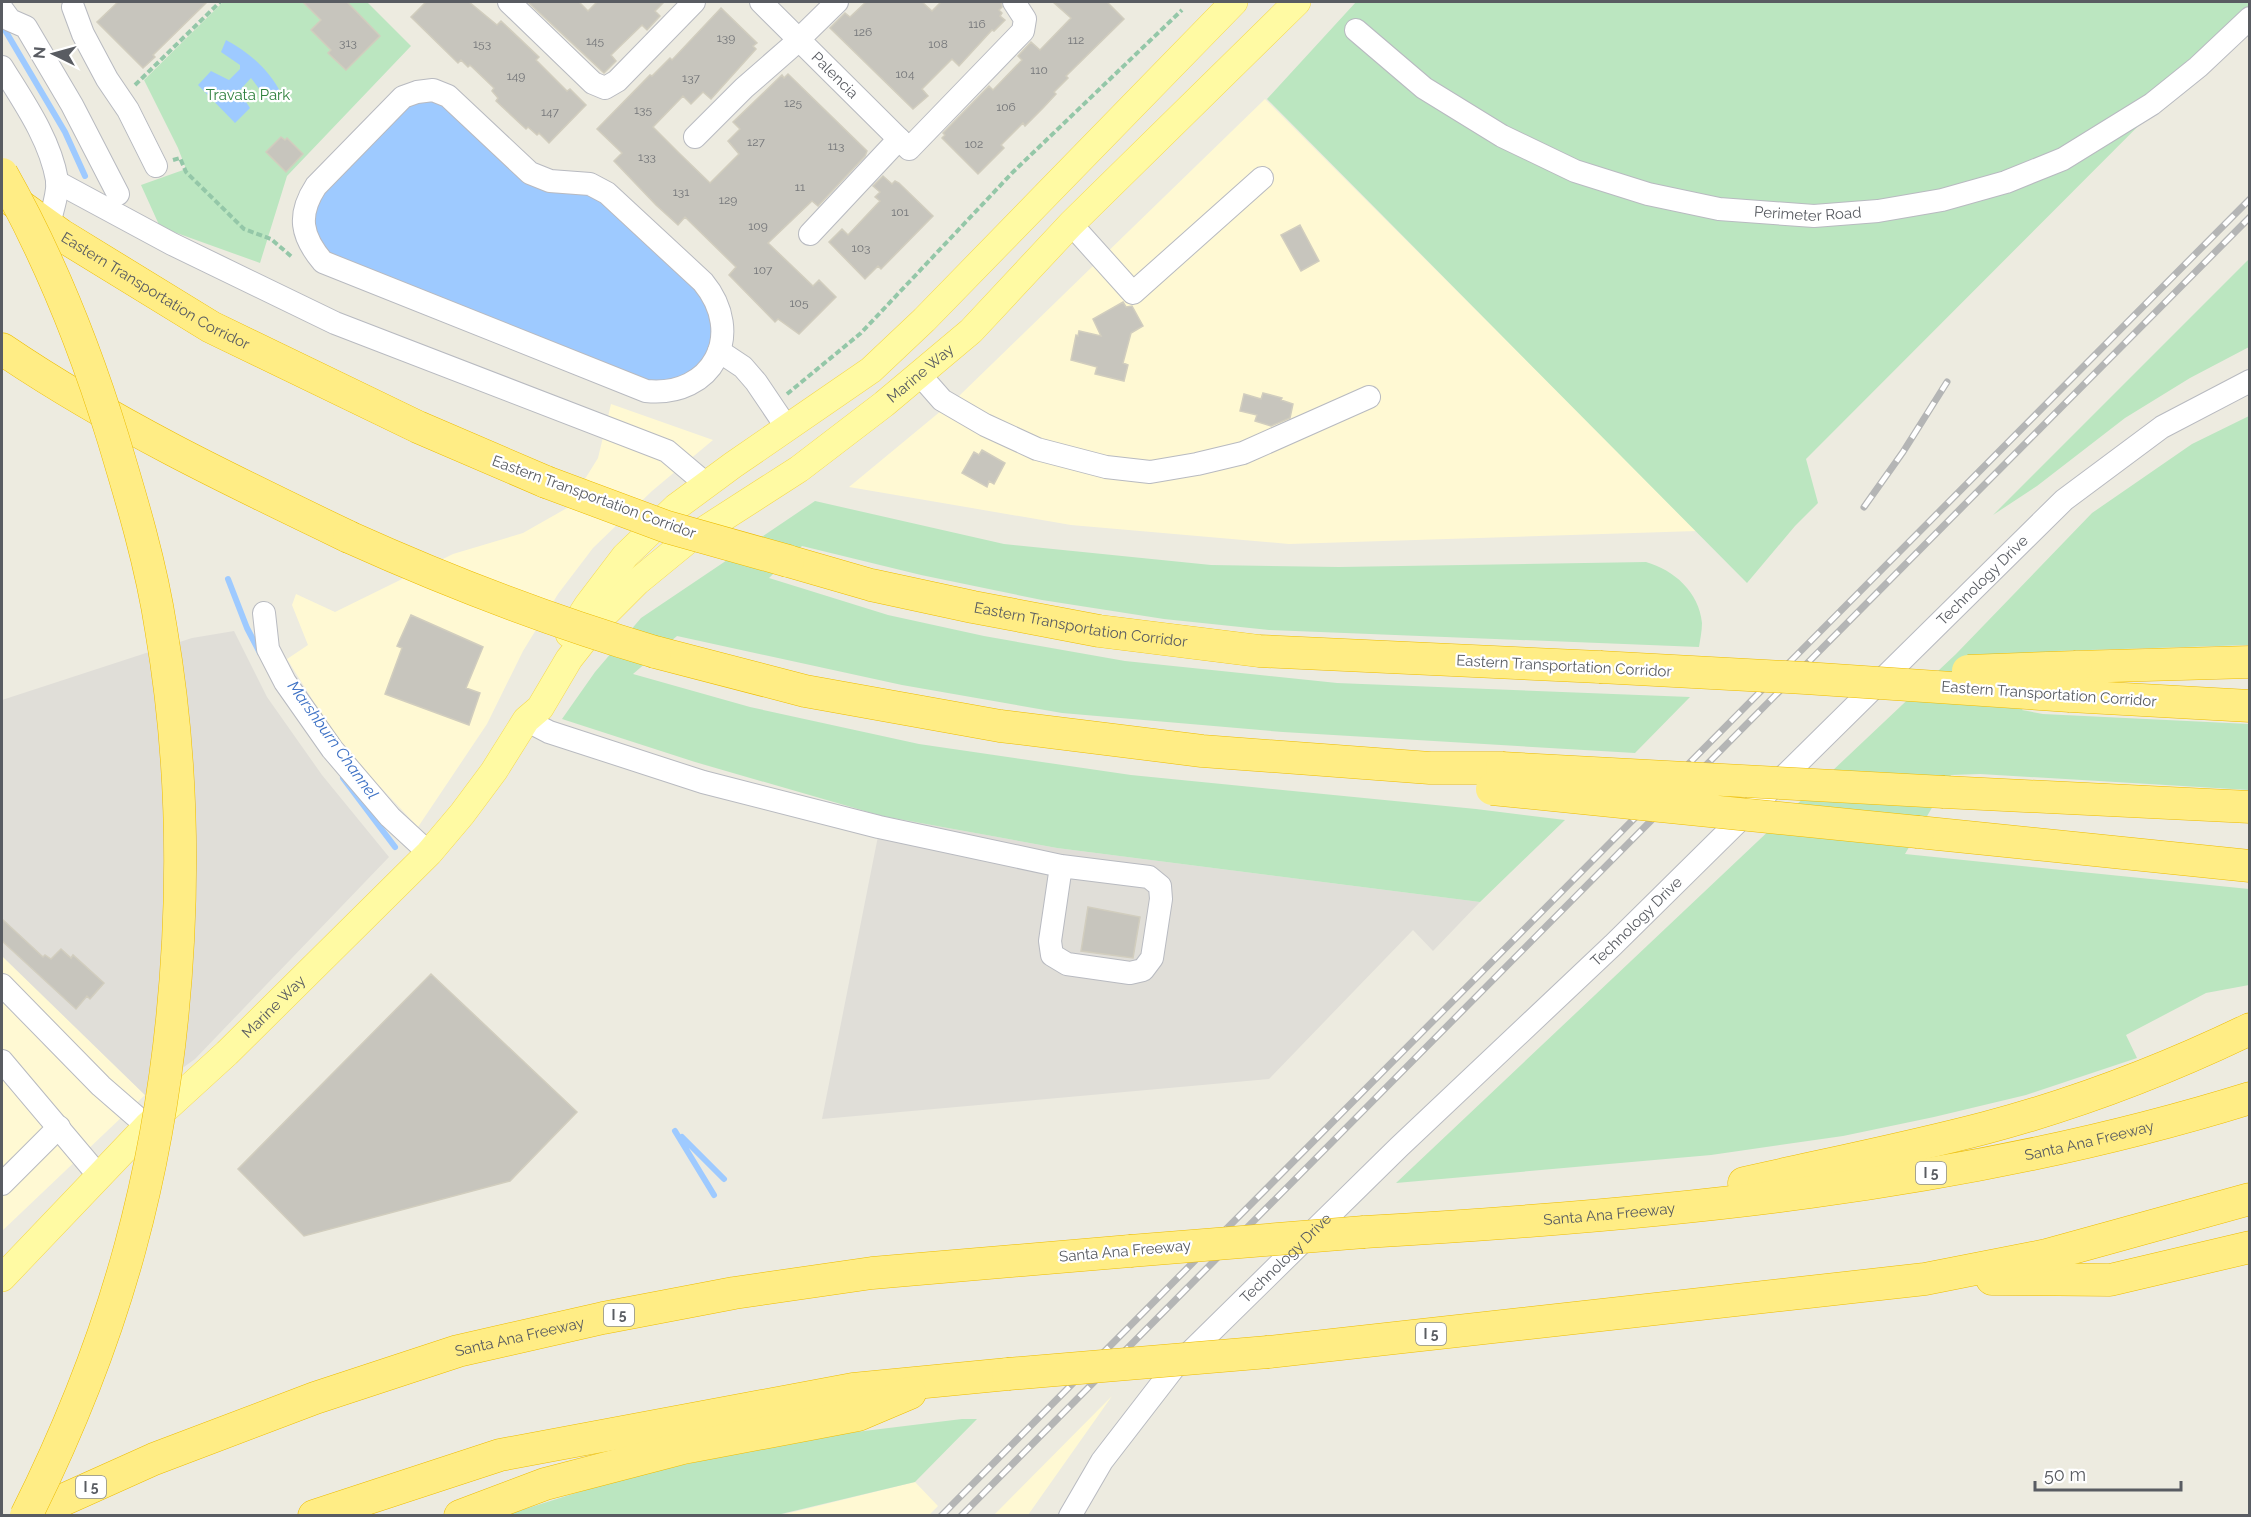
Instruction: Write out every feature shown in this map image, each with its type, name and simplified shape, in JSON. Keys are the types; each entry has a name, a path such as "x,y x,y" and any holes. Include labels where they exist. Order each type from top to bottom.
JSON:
{"highway":[{"path":"2,174 49,268 93,376 138,525 162,628 177,761 181,836 176,967 165,1073 130,1247 105,1330 68,1426 27,1515"},
{"name":"Eastern Transportation Corridor","path":"2,192 49,226 211,327 418,427 546,482 667,527 883,588 1110,632 1259,651 1805,678 2073,681 2250,706"},
{"path":"2,349 39,374 199,465 444,580 594,634 805,691 1000,726 1202,751 1430,768 1918,832 2250,866"},
{"path":"2073,681 2250,662"},
{"path":"1497,778 1944,792 2250,807"},
{"path":"1606,1214 1985,1128 2093,1095 2194,1056 2250,1029"},
{"name":"Santa Ana Freeway","path":"27,1515 154,1459 315,1398 458,1351 603,1318 734,1293 872,1273 1364,1232 1527,1223 1817,1192 1949,1170 2098,1140 2250,1098"},
{"name":"I 5","path":"314,1515 500,1455 853,1389 1268,1352 1925,1279 2047,1255 2250,1199"},
{"path":"1925,1279 2110,1280 2250,1247"},
{"path":"460,1515 545,1484 682,1448 858,1415 938,1380"}],"main road":[{"path":"1228,3 1260,39"},
{"name":"Marine Way","path":"526,720 528,700 587,606 625,556 676,507 706,484 871,370 924,320 1228,3"},
{"name":"Marine Way","path":"2,1278 147,1126 227,1053 429,853 494,771 526,720 540,708 569,658 603,615 637,582 687,542 799,469 920,375 971,331 1071,224 1260,39 1282,7"}],"street":[{"path":"509,2 593,83 605,88 617,81 694,2"},
{"name":"Palencia","path":"761,2 904,144"},
{"path":"695,137 837,2"},
{"path":"810,234 1023,32 1025,19 1014,2"},
{"path":"78,3 83,34 107,80 128,110 156,166"},
{"path":"2,9 10,20 26,27 72,105 118,194"},
{"name":"Perimeter Road","path":"1356,30 1424,88 1502,136 1575,171 1648,194 1719,208 1814,216 1878,211 1942,200 2006,182 2063,159 2152,104 2198,67 2250,18"},
{"path":"2,67 32,116 48,150 57,182 49,226"},
{"path":"433,90 448,96 530,173 550,181 590,184 607,193 703,282 714,296 721,315 723,334 719,351 711,367 700,377 681,388 660,393 646,391 323,262 313,250 307,237 304,221 306,201 316,186 403,98 417,92 433,90"},
{"path":"1071,224 1133,293 1262,178"},
{"path":"57,182 172,244 335,323 667,451 706,484"},
{"path":"719,351 743,367 788,428"},
{"path":"920,375 942,400 985,425 1037,449 1107,467 1150,472 1243,453 1369,397"},
{"name":"Technology Drive","path":"1070,1515 1102,1461 1173,1369 1399,1147 1612,945 2064,500 2162,427 2250,381"},
{"path":"264,612 268,649 285,682 346,766 390,817 429,853"},
{"path":"526,720 549,732 704,782 879,827 1061,866 1149,877 1160,886 1161,899 1152,958 1143,970 1130,973 1066,964 1052,955 1050,941 1061,866"},
{"path":"2,985 101,1086 147,1126"},
{"path":"2,1061 99,1176"},
{"path":"2,1184 59,1127"}],"path":[{"path":"119,98 140,81 220,2"},
{"path":"772,406 861,333 1014,172 1182,10"},
{"path":"156,166 180,158 186,172 244,229 271,239 310,268 319,267 323,262"}],"shaded area":[{"path":"1265,99 1697,531 1289,544 1071,525 849,487 959,396"},
{"path":"611,404 713,440 652,491 593,548 558,594 523,651 487,724 418,827 340,744 287,659 308,645 292,605 296,594 335,612 453,554 523,533 567,508 598,458"},
{"path":"234,631 267,697 322,775 389,857 195,1059 145,1095 2,956 2,700 192,638"},
{"path":"882,816 1057,848 1480,902 1433,951 1413,930 1269,1079 822,1119"},
{"path":"2,956 145,1095 2,1231"},
{"path":"1112,1396 1028,1515 994,1515"},
{"path":"915,1482 938,1506 929,1515 777,1516"}],"green space":[{"name":"Travata Park","path":"223,2 367,2 411,46 287,176 260,263 160,227 141,185 186,169 144,80"},
{"path":"1356,2 2249,2 2249,15 1806,459 1818,503 1795,526 1747,583 1267,99"},
{"path":"2249,259 2249,347 2190,378 2125,418 2037,486 1993,515"},
{"path":"2249,416 2249,645 2058,651 2022,710 2043,714 2249,724 2249,790 1980,774 1951,775 1905,854 2249,889 2249,985 2206,993 2126,1035 2137,1058 2026,1095 1934,1117 1843,1136 1711,1155 1396,1183 1956,654 2092,513 2192,444"},
{"path":"815,501 1004,544 1211,565 1339,567 1646,562 1675,577 1690,592 1700,612 1702,623 1699,647 1269,630 1164,619 1042,600 921,575 802,546 769,578 888,615 984,636 1125,661 1337,683 1690,697 1635,753 1283,732 1062,713 902,685 677,636 633,674 750,707 919,744 1131,775 1565,820 1480,902 1057,848 882,816 695,762 562,719 595,672 641,618"},
{"path":"977,1419 915,1482 777,1515 502,1516 627,1477 807,1438"}],"water":[{"path":"226,40 258,62 281,93 267,99 251,78 239,91 250,108 235,123 198,85 211,71 229,80 240,69 240,65 221,52"},
{"path":"425,98 441,101 529,183 597,196 705,294 714,316 713,343 704,363 688,375 655,384 336,260 314,237 313,213 321,193 410,103"}],"building":[{"path":"118,2 207,2 153,55 155,57 143,68 97,22"},
{"path":"303,2 347,2 380,36 346,70 328,53 331,50 311,30 321,20"},
{"path":"426,2 469,2 497,25 501,21 539,57 536,60 567,91 570,89 586,105 549,143 539,133 537,135 528,127 526,129 496,101 498,98 492,91 494,88 470,65 468,67 461,60 458,63 411,17"},
{"path":"528,2 579,2 588,11 597,2 664,2 655,11 660,16 647,30 642,25 611,55 616,61 604,73"},
{"path":"866,2 922,2 932,11 941,2 1001,2 1000,16 1005,20 994,31 992,30 959,66 952,59 922,89 928,96 913,109 830,28 845,13 850,17"},
{"path":"1053,2 1107,2 1124,19 1066,76 1068,78 1043,108 1025,126 1023,123 1001,145 1004,148 978,174 942,138 945,135 943,133 989,86 993,90 1022,60 1018,56 1031,42 1040,50 1071,18"},
{"path":"721,8 757,43 753,46 756,49 711,99 703,92 691,104 683,96 653,127 679,153 710,183 739,154 728,141 740,129 733,122 782,75 784,78 788,74 867,151 865,156 818,206 812,201 768,243 813,286 819,280 836,297 799,334 778,319 775,322 729,275 736,267 685,217 678,225 656,205 614,161 622,153 597,129 650,75 652,76 670,58 672,60"},
{"path":"281,137 285,140 287,138 303,154 286,172 266,152"},
{"path":"883,176 892,184 895,181 899,183 933,216 881,269 878,266 865,279 829,242 842,229 848,235 880,201 875,197 880,192 873,186"},
{"path":"1300,225 1319,261 1301,271 1281,235"},
{"path":"1123,302 1126,307 1132,306 1143,326 1131,333 1123,363 1128,365 1124,381 1095,374 1097,367 1071,360 1076,335 1078,336 1079,331 1101,336 1093,319"},
{"path":"1263,393 1282,398 1281,400 1293,404 1290,418 1271,426 1255,421 1257,415 1240,411 1244,394 1261,399"},
{"path":"982,450 1005,463 994,484 989,481 987,487 962,473 974,452 979,455"},
{"path":"411,615 483,647 466,688 480,693 469,725 385,694 402,648 397,646"},
{"path":"1088,907 1140,917 1133,958 1081,951"},
{"path":"2,919 43,957 45,955 51,959 61,949 71,958 73,955 104,983 90,999 87,996 76,1009 2,941"},
{"path":"431,974 577,1112 510,1181 304,1236 238,1169"}],"waterway":[{"name":"Marshburn Channel","path":"2,25 65,132 85,176"},
{"name":"Marshburn Channel","path":"228,579 247,628 260,653"},
{"name":"Marshburn Channel","path":"343,778 395,847"},
{"path":"675,1131 714,1195"},
{"name":"Marshburn Channel","path":"682,1137 724,1179"}],"railway":[{"path":"941,1516 2250,199"},
{"path":"961,1516 2250,217"},
{"path":"1864,507 1903,452 1947,382"}]}
